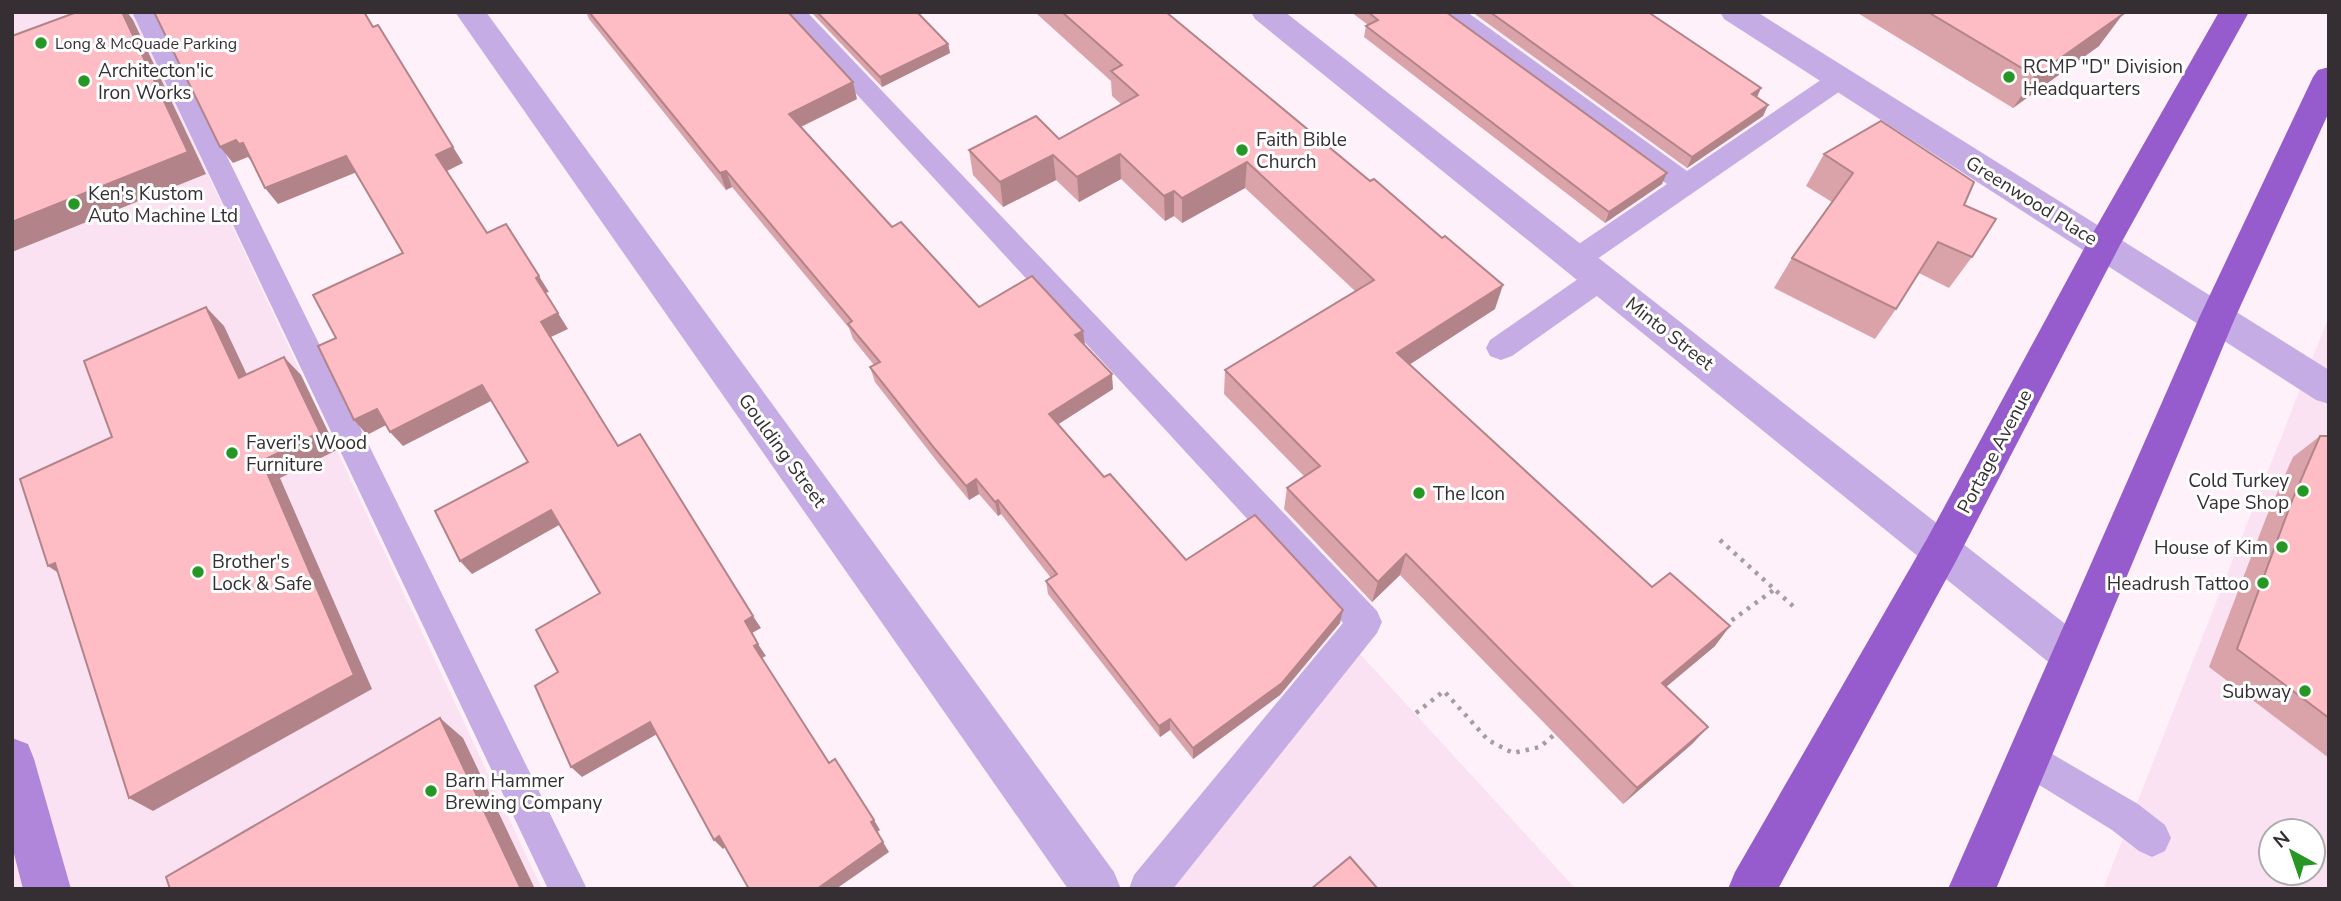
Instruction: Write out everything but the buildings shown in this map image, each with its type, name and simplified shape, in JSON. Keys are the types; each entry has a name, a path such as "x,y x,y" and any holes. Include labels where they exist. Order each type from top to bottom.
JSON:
{"highway":[{"name":"Portage Avenue","path":"1752,889 1942,549 2103,245 2234,12"},
{"path":"1972,889 2217,318 2329,77"}],"main road":[{"path":"12,759 47,889"}],"street":[{"name":"Goulding Street","path":"470,12 1097,889"},
{"name":"Minto Street","path":"1266,12 2073,655"},
{"name":"Greenwood Place","path":"1734,12 2329,389"}],"lane":[{"path":"144,12 568,889"},
{"path":"793,12 1365,622 1148,889"},
{"path":"1450,12 1686,184"},
{"path":"1501,348 1686,184 1839,79"},
{"path":"2028,758 2125,817 2152,838"}],"path":[{"path":"1720,540 1794,607"},
{"path":"1715,631 1775,589"},
{"path":"1416,713 1444,691 1488,740 1513,753 1540,747 1555,734"}],"shaded area":[{"path":"12,12 132,12 542,889 12,889"},
{"path":"2329,316 2329,889 2103,889"},
{"path":"1350,643 1576,889 1162,889"}],"place":[{"name":"Long & McQuade Parking","path":"41,43"},
{"name":"RCMP \"D\" Division Headquarters","path":"2009,77"},
{"name":"Architecton'ic Iron Works","path":"84,81"},
{"name":"Faith Bible Church","path":"1242,150"},
{"name":"Ken's Kustom Auto Machine Ltd","path":"74,204"},
{"name":"Faveri's Wood Furniture","path":"232,453"},
{"name":"Cold Turkey Vape Shop","path":"2303,491"},
{"name":"The Icon","path":"1419,493"},
{"name":"House of Kim","path":"2282,547"},
{"name":"Brother's Lock & Safe","path":"198,572"},
{"name":"Headrush Tattoo","path":"2263,583"},
{"name":"Subway","path":"2305,691"},
{"name":"Barn Hammer Brewing Company","path":"431,791"}]}
